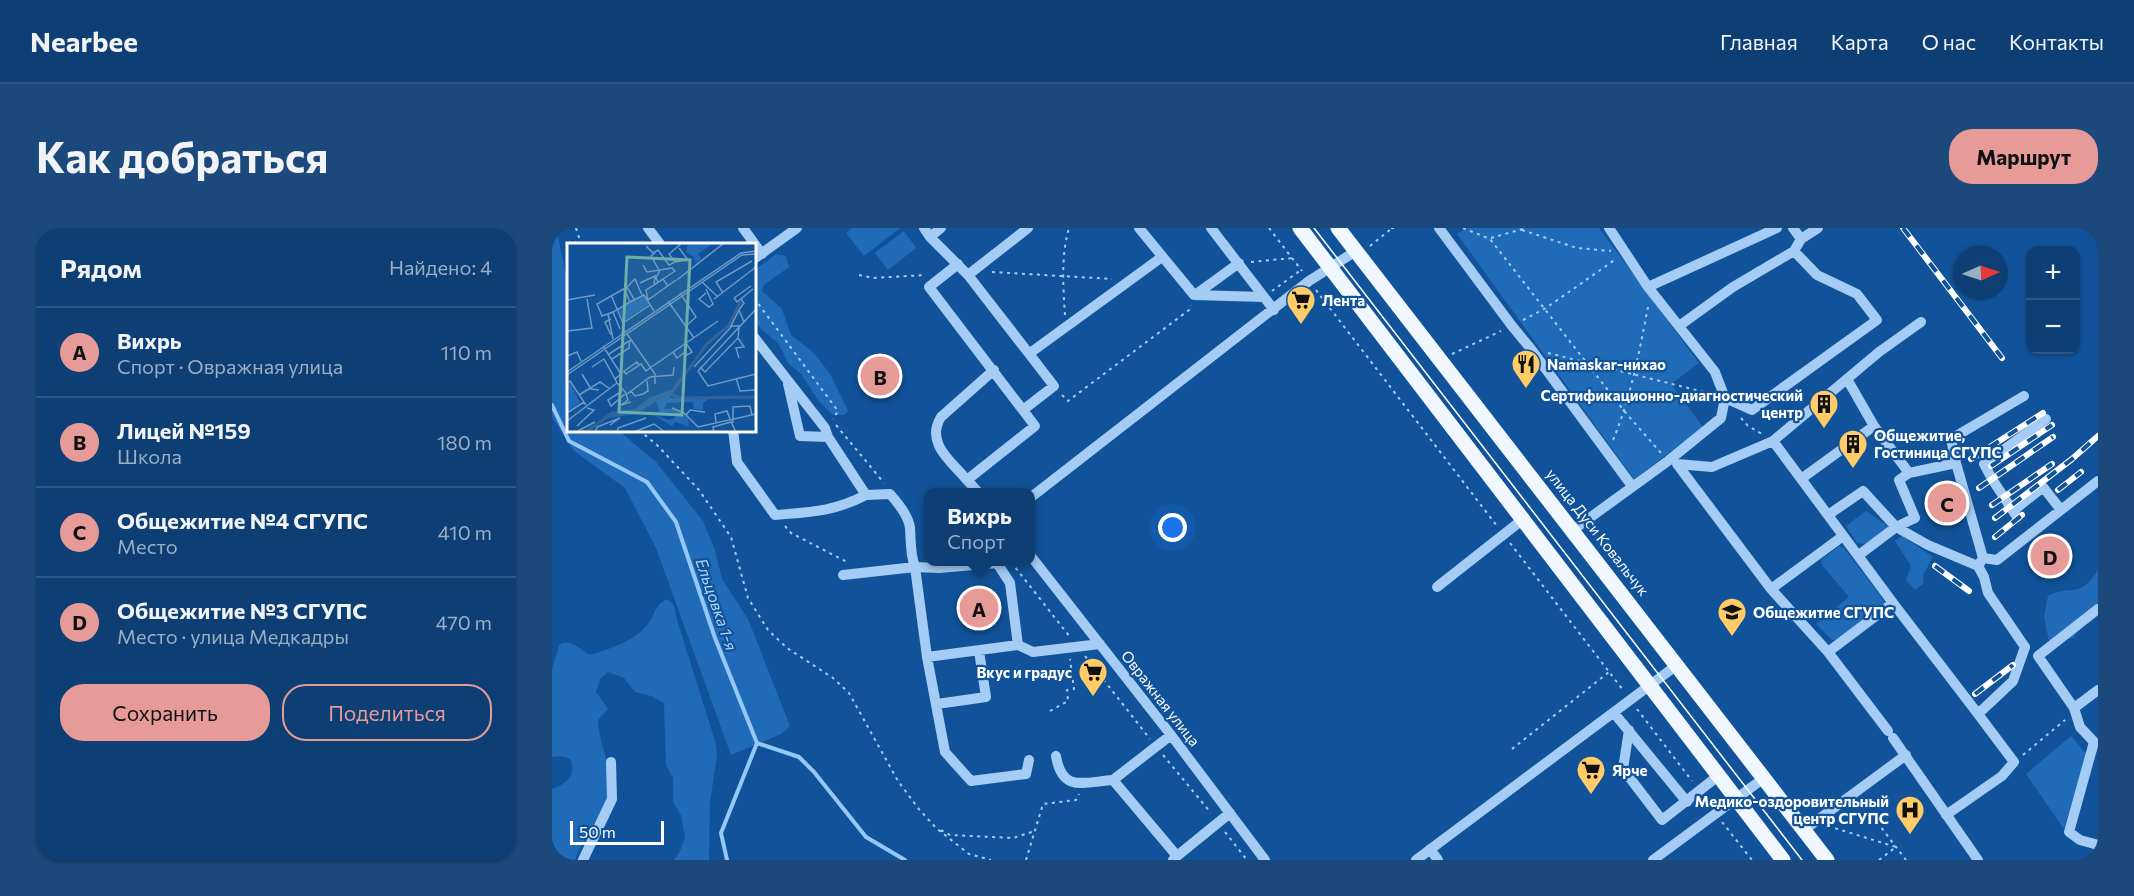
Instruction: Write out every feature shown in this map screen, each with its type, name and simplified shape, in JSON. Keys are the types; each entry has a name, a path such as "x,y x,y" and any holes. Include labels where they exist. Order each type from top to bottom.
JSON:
{"main road":[{"path":"1300,228 1783,860"},
{"name":"улица Дуси Ковальчук","path":"1338,228 1362,249 1573,530 1764,778 1809,826 1827,860"}],"street":[{"path":"648,228 659,243"},
{"path":"743,228 749,242"},
{"path":"758,256 797,228"},
{"path":"941,228 927,232 954,267 971,273 1054,386 1023,410"},
{"path":"971,273 1028,228"},
{"path":"1139,228 1194,295 1264,297"},
{"path":"1211,228 1274,310"},
{"path":"1439,228 1632,486"},
{"path":"1573,530 1721,418 1725,398 1715,372 1650,290 1609,228"},
{"path":"1650,290 1777,228"},
{"path":"1793,228 1801,239"},
{"path":"1679,326 1733,287 1794,251 1801,239 1818,228"},
{"path":"1035,494 1309,282 1362,249"},
{"path":"1725,398 1752,410 1877,320 1857,294 1817,275 1794,251"},
{"path":"1030,353 1162,257"},
{"path":"1194,295 1239,263"},
{"path":"954,267 929,287 1035,426 967,480"},
{"path":"1921,322 1847,379 1773,441 1712,467 1677,464 1771,589 1828,652 1906,755 1975,859"},
{"path":"756,343 825,428 828,437 866,495"},
{"path":"974,488 940,448 935,438 936,425 941,417 994,370"},
{"path":"1847,379 1874,426 1909,473"},
{"path":"788,381 800,436 828,437"},
{"path":"1978,714 2013,681 2025,647 1988,593 1952,439 2024,396"},
{"path":"2046,419 1984,464 2015,514 2043,487 2061,510"},
{"path":"1801,479 1874,426"},
{"path":"733,432 737,462 775,515 825,511 846,506 866,495 890,494 910,525 910,555 915,567 927,657 945,752 971,781 1026,774 1029,760"},
{"path":"1773,441 2014,762 2002,776 1946,815"},
{"path":"1859,555 1896,527 1915,518 1899,480 1909,473 1956,463"},
{"path":"1828,515 1863,491 1896,527 1928,545 1981,562 1997,560 2098,481"},
{"path":"1437,587 1522,520"},
{"path":"1771,589 1843,536"},
{"name":"Овражная улица","path":"1035,561 1265,860"},
{"path":"843,575 930,566"},
{"path":"999,566 1010,583 1018,645"},
{"path":"1828,652 1893,603"},
{"path":"2098,609 2038,656 2074,708 2080,727 2096,740 2069,832 2080,840 2098,844"},
{"path":"927,657 1018,645 1032,652 1100,644"},
{"path":"937,704 986,697 980,651"},
{"path":"1416,860 1677,665"},
{"path":"2074,708 2098,690"},
{"path":"1614,712 1687,802"},
{"path":"1629,730 1623,769 1662,820 1718,776"},
{"path":"1056,756 1058,769 1064,779 1075,783 1113,780 1171,735"},
{"path":"1809,826 1906,755"},
{"path":"583,860 612,799 611,762"},
{"path":"1653,860 1764,778"},
{"path":"1113,780 1175,858 1230,813"},
{"path":"1430,849 1438,860"}],"path":[{"path":"576,228 581,243"},
{"path":"1067,327 1063,295 1065,240 1069,228"},
{"path":"1269,228 1700,791"},
{"path":"1362,249 1391,229 1398,228"},
{"path":"1463,228 1490,239 1625,412 1668,460"},
{"path":"1490,239 1526,228"},
{"path":"1522,230 1577,248 1625,253"},
{"path":"1452,354 1546,308 1625,253"},
{"path":"1239,263 1293,258"},
{"path":"859,275 873,278 918,276 954,267"},
{"path":"1264,297 1301,270"},
{"path":"971,273 1129,280"},
{"path":"1608,454 1625,412 1635,374 1650,290"},
{"path":"1054,386 1068,401 1189,310 1194,295"},
{"path":"756,301 838,411 833,420 890,494"},
{"path":"1531,349 1725,398"},
{"path":"641,432 658,446 699,490 731,537 748,598 768,630 787,648 833,678 849,693 898,781 936,828 969,854 991,860"},
{"path":"775,515 791,533 845,563 856,561"},
{"path":"1015,566 1073,647 1247,860"},
{"path":"1050,711 1068,701 1067,690 1074,689 1073,647"},
{"path":"1512,749 1609,672"},
{"path":"2014,762 2048,735 2074,708"},
{"path":"1026,860 1042,804 1076,800 1084,782"},
{"path":"1715,813 1752,860"},
{"path":"1877,822 1906,860"},
{"path":"1809,826 1896,847"},
{"path":"936,828 950,835 995,838 1013,838 1035,831"},
{"path":"1878,860 1896,847"}],"shaded area":[{"path":"552,228 556,228 567,279 567,432 620,432 656,462 703,521 715,550 722,579 748,619 790,726 781,734 731,755 656,548 625,488 574,451 552,417"},
{"path":"852,228 900,228 864,256 846,233"},
{"path":"1467,228 1599,228 1699,363 1671,384 1703,427 1634,479 1457,234"},
{"path":"904,231 916,248 888,270 875,253"},
{"path":"776,254 786,256 789,267 764,285 762,291 782,309 791,335 814,353 830,374 848,411 844,415 833,415 818,400 801,374 788,363 778,343 761,329 756,322 756,269"},
{"path":"1866,511 1889,527 1866,544 1857,543 1846,526"},
{"path":"1902,536 1933,557 1923,575 1924,583 1915,590 1906,580 1911,566 1895,541"},
{"path":"1839,546 1844,548 1885,602 1839,640 1832,640 1816,624 1849,597 1823,566 1821,560"},
{"path":"2098,570 2098,609 2080,624 2074,638 2049,641 2044,617 2048,596 2080,588"},
{"path":"667,599 674,605 716,744 717,755 710,802 709,860 674,860 685,838 681,815 673,802 673,778 666,765 664,703 651,696 635,692 624,678 608,672 600,679 596,692 608,709 598,720 610,776 609,795 575,860 552,860 552,789 566,782 572,770 570,759 562,756 552,757 552,670 559,645 572,644 590,655 614,647 629,640 642,630 660,604"},
{"path":"2071,736 2087,755 2064,829 2026,774"}],"waterway":[{"name":"Ельцовка 1-я","path":"552,405 569,441 647,482 676,522 715,638 757,743 721,833 727,860"},
{"path":"757,743 799,757 814,772 866,837 905,860"}],"tram line":[{"path":"1314,228 1802,860"}],"railway":[{"path":"1903,228 2002,358"},
{"path":"1971,459 2043,413"},
{"path":"1991,466 2052,425"},
{"path":"1995,518 2072,459 2098,436"},
{"path":"1979,488 2053,437"},
{"path":"1992,505 2052,464"},
{"path":"2058,490 2081,472"},
{"path":"1995,537 2022,515"},
{"path":"1935,566 1969,591"},
{"path":"1975,694 2013,665"}],"place":[{"name":"Лента","path":"1301,326"},
{"name":"Лицей №159","path":"880,376"},
{"name":"Namaskar-нихао","path":"1526,390"},
{"name":"Сертификационно-диагностический центр","path":"1824,430"},
{"name":"Общежитие, Гостиница СГУПС","path":"1853,470"},
{"name":"Общежитие №4 СГУПС","path":"1947,503"},
{"name":"Общежитие №3 СГУПС","path":"2050,556"},
{"name":"Вихрь","path":"979,608"},
{"name":"Общежитие СГУПС","path":"1732,638"},
{"name":"Вкус и градус","path":"1093,698"},
{"name":"Ярче","path":"1591,796"},
{"name":"Медико-оздоровительный центр СГУПС","path":"1910,836"}]}
